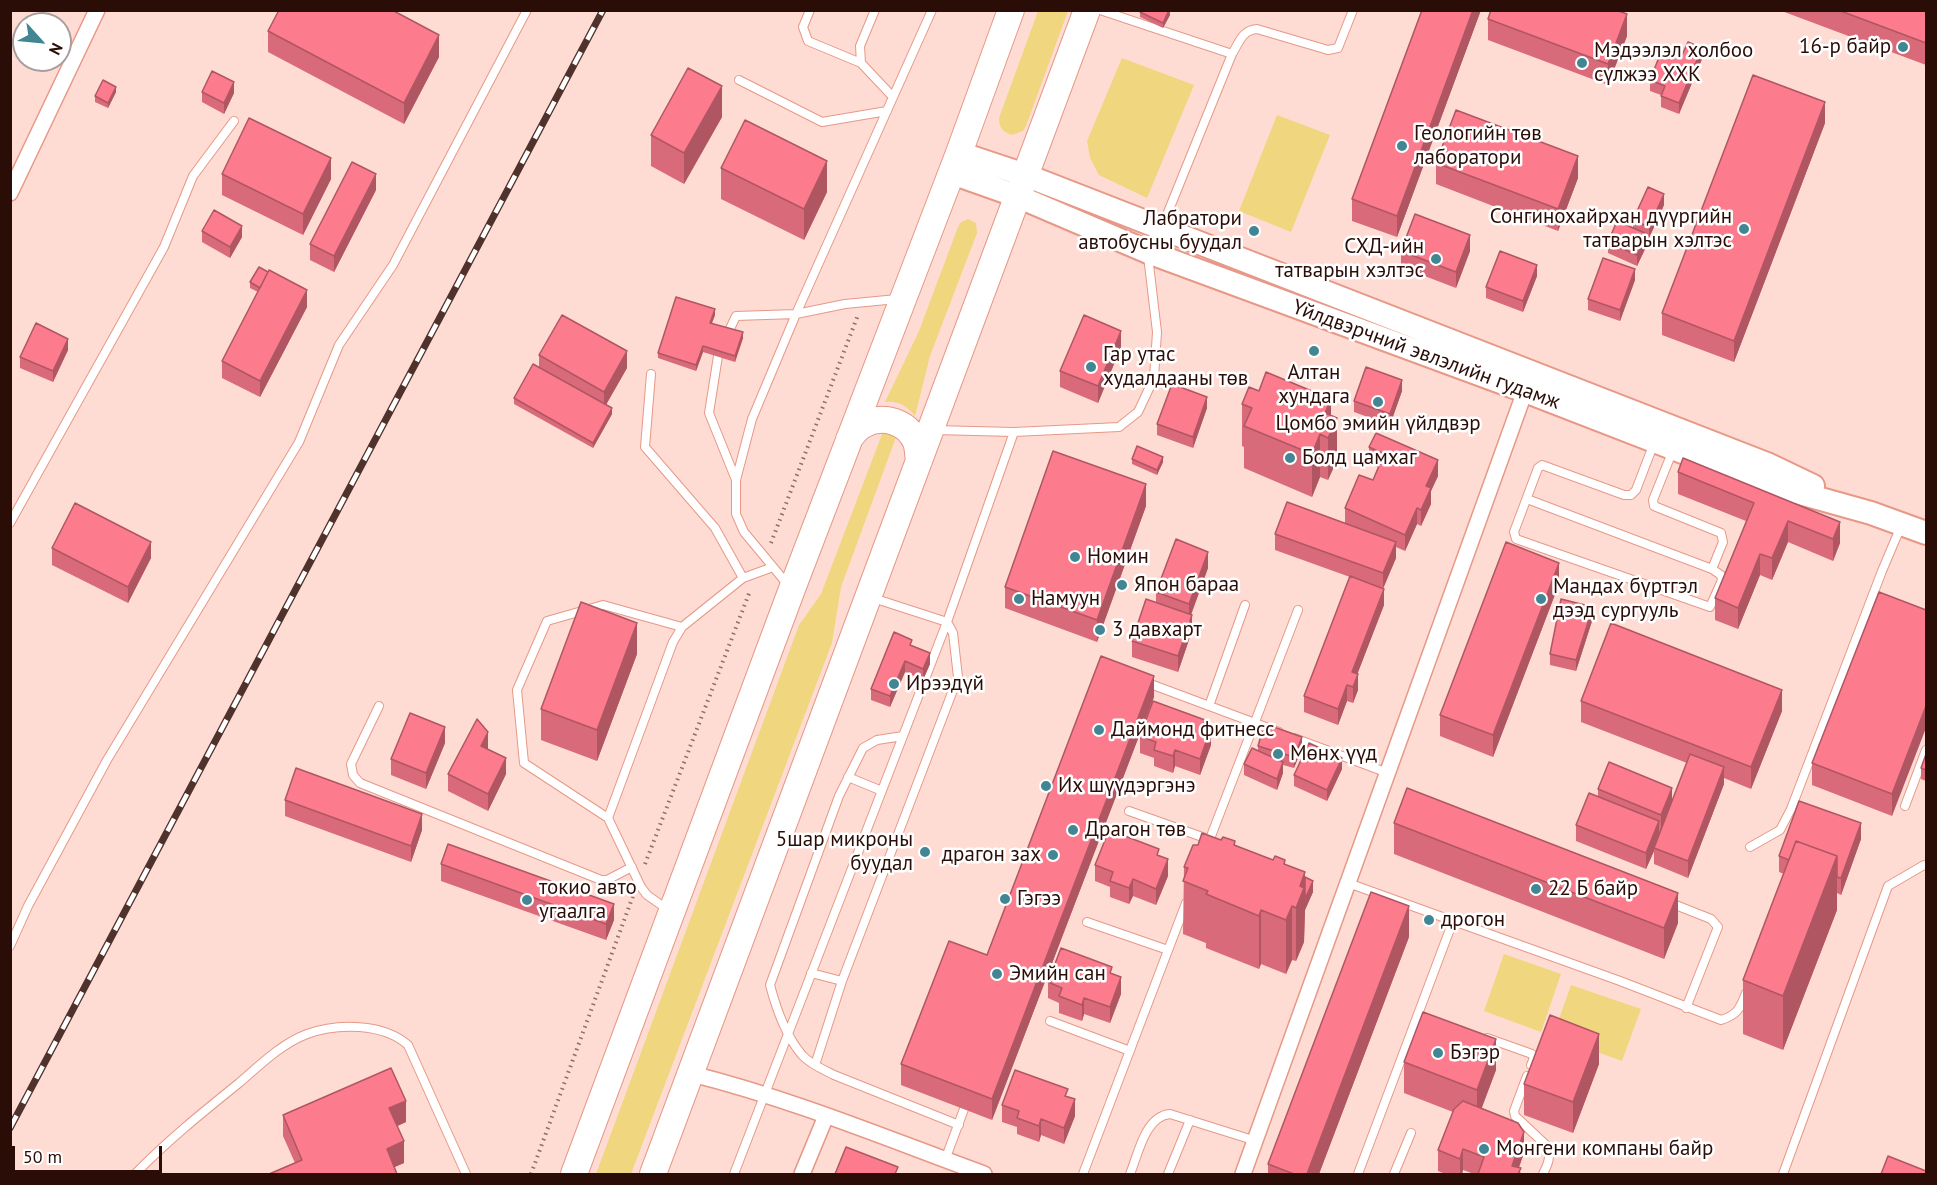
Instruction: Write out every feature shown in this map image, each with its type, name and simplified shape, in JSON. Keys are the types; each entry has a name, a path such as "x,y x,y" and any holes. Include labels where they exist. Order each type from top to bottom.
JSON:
{"highway":[{"path":"574,1174 849,438 956,163 1011,10"},
{"path":"653,1174 1087,10"},
{"path":"849,438 860,426 876,419 892,420 907,429 916,442 919,461"}],"main road":[{"name":"Үйлдвэрчний эвлэлийн гудамж","path":"956,163 1021,186 1161,228 1767,464 1871,513"},
{"name":"Үйлдвэрчний эвлэлийн гудамж","path":"1021,186 1148,252 1760,482 1871,513 1926,533"}],"street":[{"path":"10,193 97,10"},
{"path":"1244,1174 1525,392"},
{"path":"692,1074 826,1116 980,1174"},
{"path":"802,1174 826,1116"}],"lane":[{"path":"10,946 28,906 107,760 299,442 339,345 393,265 527,10"},
{"path":"810,10 804,27 808,41 861,63 893,97"},
{"path":"861,63 860,46 875,10"},
{"path":"792,589 744,532 736,514 736,480 752,419 796,314 932,10"},
{"path":"1100,10 1232,54"},
{"path":"1161,228 1232,54 1244,34 1250,29 1257,29 1328,50 1338,48 1353,10"},
{"path":"739,80 822,122 887,111"},
{"path":"10,523 164,247 193,176 234,121"},
{"path":"930,430 1014,432 1119,427 1138,412 1154,378 1156,355 1157,332 1148,252"},
{"path":"728,333 736,316 796,314 903,298"},
{"path":"718,357 709,413 736,480"},
{"path":"651,374 645,447 715,528 743,578"},
{"path":"734,1174 947,622 1014,432"},
{"path":"1527,499 1712,569 1722,579 1710,607 1516,539 1514,532 1538,468 1542,465 1548,465 1624,495 1631,495 1664,445"},
{"path":"1664,445 1653,500 1654,506 1720,533 1723,542 1712,569"},
{"path":"1750,848 1780,830 1791,809 1881,571 1902,524"},
{"path":"608,818 673,642 682,627 743,578 773,567"},
{"path":"815,1065 842,981 958,677 953,633 947,622 869,596"},
{"path":"671,911 646,895 608,818 524,763 517,690 547,621 603,605 682,627"},
{"path":"1209,706 1245,605"},
{"path":"1206,850 1298,610"},
{"path":"1137,679 1388,773"},
{"path":"379,706 351,764 353,775 360,783 601,880 607,880 632,867"},
{"path":"903,736 877,740 863,748 838,796 770,985 775,1005 802,1056 834,1075 959,1125"},
{"path":"1905,806 1926,750"},
{"path":"848,777 882,790"},
{"path":"1129,811 1210,839"},
{"path":"1783,1174 1888,886 1924,865 1926,866"},
{"path":"1348,883 1721,1020 1734,1016 1740,1009 1748,987"},
{"path":"1083,1174 1189,895"},
{"path":"1655,897 1711,919 1718,927 1686,1008"},
{"path":"1358,1174 1452,921"},
{"path":"1087,922 1168,950"},
{"path":"812,973 842,981"},
{"path":"1417,1015 1428,1019"},
{"path":"1050,1021 1130,1051"},
{"path":"135,1174 193,1121 277,1052 306,1035 332,1028 359,1027 386,1033 401,1039 408,1045 466,1174"},
{"path":"1483,1037 1532,1054 1534,1058 1514,1111 1515,1116 1549,1151 1550,1158 1543,1174"},
{"path":"945,1160 971,1092"},
{"path":"1130,1174 1148,1131 1154,1121 1162,1115 1170,1114 1256,1141"},
{"path":"1168,1174 1190,1120"},
{"path":"1394,1174 1411,1133"}],"path":[{"path":"765,556 862,303"},
{"path":"531,1174 638,881 758,572"}],"shaded area":[{"path":"1038,11 1068,11 1026,126 1023,131 1012,135 1002,129 999,118"},
{"path":"1122,58 1194,85 1147,198 1099,175 1090,158 1087,141"},
{"path":"1277,115 1330,135 1291,232 1239,211"},
{"path":"968,219 976,223 977,233 930,356 915,416 902,405 885,402 919,331 958,227 961,222"},
{"path":"884,429 896,434 895,440 841,587 832,643 631,1174 596,1174 799,625 821,594"},
{"path":"1504,954 1561,974 1541,1032 1484,1011"},
{"path":"1571,985 1641,1009 1622,1061 1553,1036"}],"building":[{"path":"279,10 392,10 439,35 404,103 268,31"},
{"path":"1140,10 1169,10 1163,23"},
{"name":"Геологийн төв лаборатори","path":"1422,10 1473,10 1397,216 1352,199"},
{"path":"1491,10 1616,10 1627,14 1608,64 1488,19"},
{"path":"1838,10 1926,10 1926,43"},
{"path":"1688,42 1702,48 1679,103 1661,96 1665,86 1650,80 1663,47 1682,55"},
{"path":"688,68 722,86 684,153 651,135"},
{"path":"212,71 234,82 224,103 202,92"},
{"name":"Сонгинохайрхан дүүргийн татварын хэлтэс","path":"1753,75 1825,102 1734,341 1662,313"},
{"path":"103,80 116,87 108,103 95,96"},
{"path":"1456,110 1578,156 1558,209 1436,163"},
{"path":"249,118 331,158 303,214 222,174"},
{"path":"745,120 827,161 804,209 721,168"},
{"path":"352,162 376,174 334,256 310,244"},
{"path":"1648,187 1664,194 1649,227 1633,220"},
{"path":"214,210 242,226 230,247 202,231"},
{"path":"1415,214 1470,235 1456,272 1401,251"},
{"path":"1617,221 1647,234 1637,255 1608,242"},
{"path":"1500,251 1537,265 1523,301 1486,287"},
{"path":"1603,258 1635,269 1620,310 1588,299"},
{"path":"259,267 268,272 260,288 250,282"},
{"path":"269,270 307,290 260,381 222,361"},
{"path":"676,297 715,309 710,323 743,332 735,356 703,346 696,365 658,353"},
{"path":"562,315 627,351 604,392 539,355"},
{"name":"Гар утас худалдааны төв","path":"1084,315 1121,331 1098,386 1060,371"},
{"path":"36,323 68,339 53,371 20,357"},
{"path":"533,364 612,408 593,443 514,398"},
{"name":"Цомбо эмийн үйлдвэр","path":"1366,367 1402,380 1390,414 1354,401"},
{"path":"1266,372 1331,399 1325,413 1337,418 1328,438 1320,434 1312,454 1244,426 1252,408 1242,404 1249,387 1259,391"},
{"path":"1172,384 1207,397 1193,437 1157,424"},
{"path":"1376,433 1438,460 1426,486 1431,488 1421,510 1417,508 1405,535 1345,508 1359,475 1373,480 1384,454 1369,447"},
{"path":"1137,446 1163,457 1157,470 1132,459"},
{"name":"Номин","path":"1053,451 1146,484 1097,620 1005,587"},
{"path":"1683,458 1840,522 1833,539 1788,521 1772,558 1760,554 1738,608 1715,598 1754,503 1678,472"},
{"path":"1287,502 1396,542 1383,573 1275,534"},
{"path":"75,503 151,542 128,587 52,548"},
{"path":"1176,539 1208,552 1189,604 1156,592"},
{"path":"1506,542 1559,563 1493,735 1440,715"},
{"path":"1350,576 1384,589 1352,672 1358,674 1353,687 1347,685 1338,709 1304,696"},
{"path":"1879,592 1926,610 1926,706 1892,794 1812,763"},
{"path":"1146,599 1192,615 1178,656 1132,641"},
{"path":"1561,599 1593,607 1576,660 1550,654"},
{"path":"581,602 637,623 597,730 541,709"},
{"path":"1611,623 1782,690 1751,767 1581,701"},
{"path":"894,632 912,640 910,645 930,653 923,669 905,661 890,696 871,689"},
{"name":"Драгон төв","path":"1101,656 1154,676 992,1099 901,1064 949,941 987,955"},
{"path":"1153,701 1205,720 1203,725 1211,728 1200,759 1175,750 1173,756 1154,750 1156,742 1140,736"},
{"path":"410,713 445,727 426,773 391,759"},
{"path":"477,719 488,732 481,746 506,758 488,794 448,774"},
{"path":"1274,727 1302,737 1294,757 1258,746 1262,732"},
{"path":"1309,743 1342,758 1327,790 1294,775"},
{"path":"1252,748 1283,762 1277,779 1244,764"},
{"path":"1690,754 1724,767 1688,861 1654,848"},
{"path":"1926,754 1926,770 1921,768"},
{"path":"1609,762 1672,788 1661,815 1598,789"},
{"path":"296,768 422,814 411,846 285,800"},
{"path":"1407,788 1678,893 1664,928 1394,823"},
{"path":"1589,793 1659,821 1646,853 1576,825"},
{"path":"1799,801 1861,823 1841,878 1837,877 1837,856 1796,841 1789,860 1779,856"},
{"path":"1109,830 1159,849 1157,855 1168,859 1156,889 1133,879 1129,888 1110,881 1113,872 1095,865"},
{"path":"1202,833 1221,840 1223,837 1235,841 1234,845 1273,860 1275,856 1285,860 1284,864 1305,872 1300,886 1304,888 1296,908 1292,906 1286,920 1261,910 1259,916 1206,894 1208,891 1183,881 1188,868 1184,867 1193,845 1198,845"},
{"path":"1796,841 1837,856 1783,996 1743,980"},
{"path":"448,844 614,904 606,924 441,864"},
{"path":"1305,877 1313,881 1305,899"},
{"path":"1371,892 1409,906 1307,1174 1294,1174 1268,1164"},
{"path":"1061,948 1112,967 1110,973 1121,977 1110,1007 1084,998 1082,1005 1059,996 1062,988 1048,982"},
{"path":"1423,1012 1496,1039 1477,1090 1404,1062"},
{"path":"1550,1015 1599,1034 1573,1102 1524,1084"},
{"path":"391,1068 406,1101 389,1108 404,1141 387,1149 397,1174 269,1174 302,1160 283,1115"},
{"path":"1015,1070 1068,1089 1065,1096 1075,1099 1064,1128 1041,1119 1039,1126 1017,1118 1019,1111 1002,1105"},
{"path":"1463,1101 1518,1123 1524,1132 1512,1166 1521,1168 1518,1174 1478,1174 1484,1157 1463,1149 1460,1159 1438,1150 1454,1109"},
{"path":"846,1147 898,1167 895,1174 835,1174"},
{"path":"1888,1156 1926,1171 1926,1174 1881,1174"}],"railway":[{"path":"10,1128 603,10"}],"place":[{"name":"16-р байр","path":"1903,47"},
{"name":"Мэдээлэл холбоо сүлжээ ХХК","path":"1582,63"},
{"name":"Геологийн төв лаборатори","path":"1402,146"},
{"name":"Сонгинохайрхан дүүргийн татварын хэлтэс","path":"1744,229"},
{"name":"Лабратори автобусны буудал","path":"1254,231"},
{"name":"СХД-ийн татварын хэлтэс","path":"1436,259"},
{"name":"Алтан хундага","path":"1314,351"},
{"name":"Гар утас худалдааны төв","path":"1091,367"},
{"name":"Цомбо эмийн үйлдвэр","path":"1378,402"},
{"name":"Болд цамхаг","path":"1290,458"},
{"name":"Номин","path":"1075,557"},
{"name":"Япон бараа","path":"1122,585"},
{"name":"Намуун","path":"1019,599"},
{"name":"Мандах бүртгэл дээд сургууль","path":"1541,599"},
{"name":"3 давхарт","path":"1100,630"},
{"name":"Ирээдүй","path":"894,684"},
{"name":"Даймонд фитнесс","path":"1099,730"},
{"name":"Мөнх үүд","path":"1278,754"},
{"name":"Их шүүдэргэнэ","path":"1046,786"},
{"name":"Драгон төв","path":"1073,830"},
{"name":"5шар микроны буудал","path":"925,852"},
{"name":"драгон зах","path":"1053,855"},
{"name":"22 Б байр","path":"1536,889"},
{"name":"Гэгээ","path":"1005,899"},
{"name":"токио авто угаалга","path":"527,900"},
{"name":"дрогон","path":"1429,920"},
{"name":"Эмийн сан","path":"997,974"},
{"name":"Бэгэр","path":"1438,1053"},
{"name":"Монгени компаны байр","path":"1484,1149"}]}
